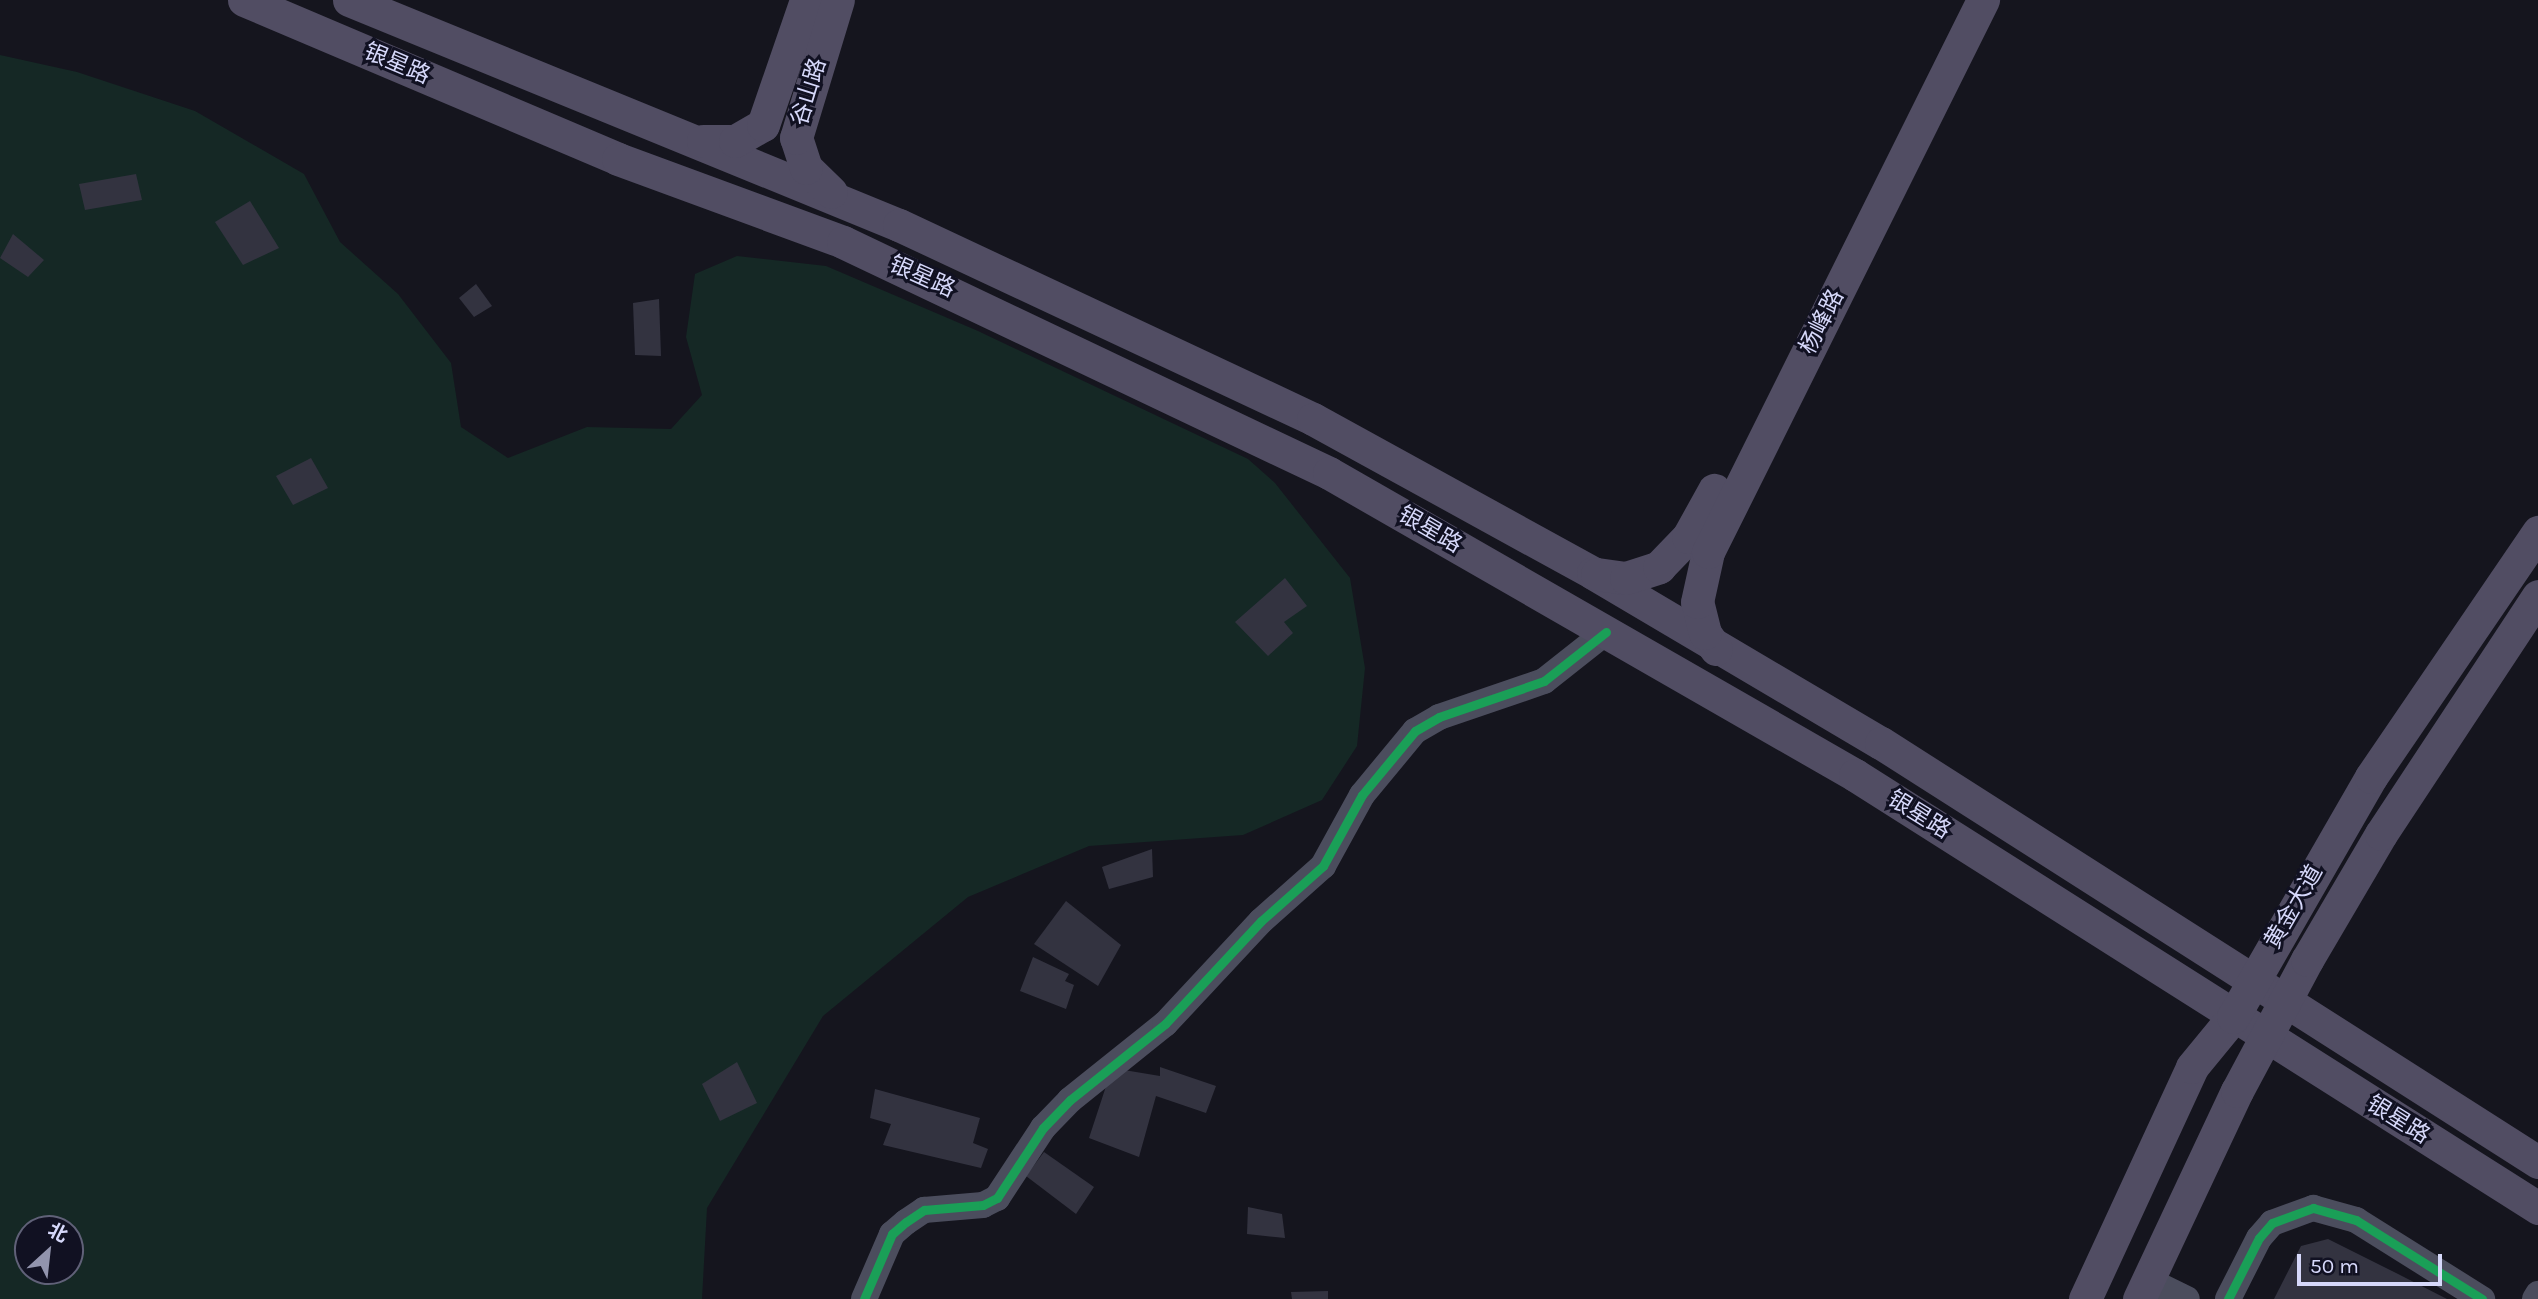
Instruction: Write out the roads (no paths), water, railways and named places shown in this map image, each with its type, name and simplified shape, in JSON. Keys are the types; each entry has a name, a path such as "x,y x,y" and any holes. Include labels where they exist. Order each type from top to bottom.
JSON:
{"main road":[{"name":"银星路","path":"244,0 618,159 843,242 937,283 1329,473 1865,781 2233,1017 2538,1208"},
{"name":"银星路","path":"349,0 851,204 1313,419 1593,573 1979,804 2538,1163"},
{"name":"谷山路","path":"685,138 735,141 763,125 806,0"},
{"name":"谷山路","path":"838,0 796,138 814,178 851,204"},
{"name":"杨峰路","path":"1593,573 1643,575 1675,553 1688,537 1960,0"},
{"name":"杨峰路","path":"1716,649 1705,633 1697,603 1708,552 1983,0"},
{"name":"黄金大道","path":"2085,1299 2192,1067 2233,1017 2371,777 2538,532"},
{"name":"黄金大道","path":"2144,1289 2237,1091 2381,834 2538,596"}],"street":[{"path":"864,1299 881,1256 899,1228 924,1210 983,1205 997,1198 1044,1128 1070,1100 1165,1024 1261,921 1323,866 1363,795 1415,731 1439,717 1544,681 1606,632"},
{"path":"2228,1299 2259,1238 2272,1223 2314,1208 2356,1220 2482,1299"},
{"path":"2144,1289 2187,1299"},
{"path":"2535,1299 2538,1294"}]}
